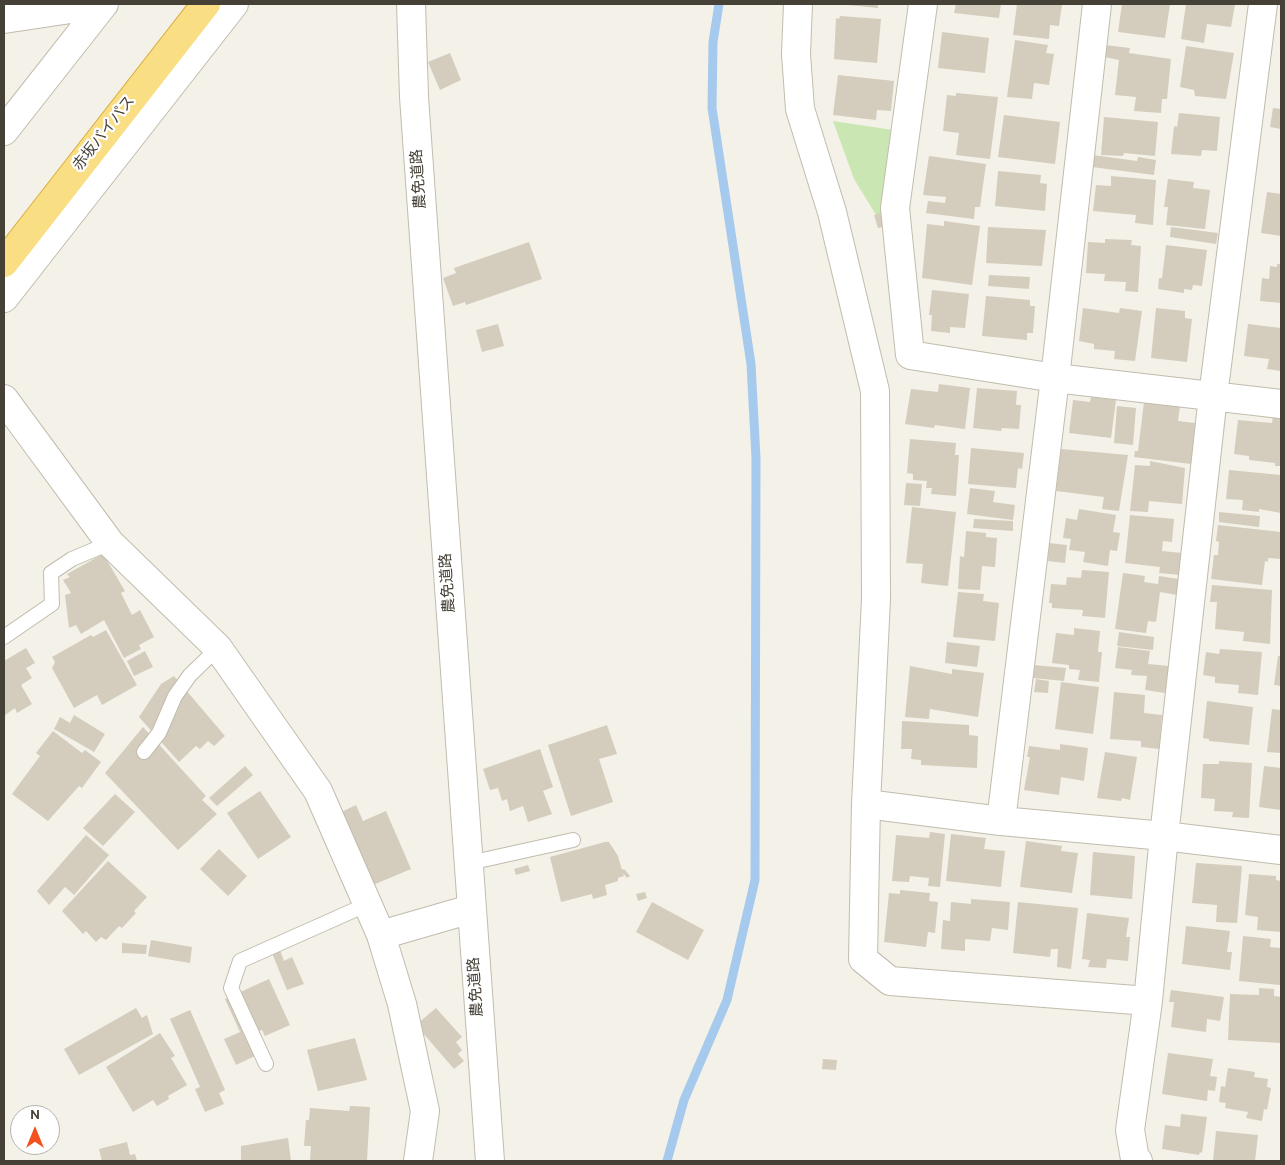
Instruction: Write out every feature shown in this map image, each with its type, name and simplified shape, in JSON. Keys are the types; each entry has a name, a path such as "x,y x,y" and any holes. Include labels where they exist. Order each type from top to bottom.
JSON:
{"highway":[{"name":"赤坂バイパス","path":"4,238 184,4"},
{"name":"赤坂バイパス","path":"4,264 206,4"}],"street":[{"path":"4,19 104,4"},
{"path":"4,131 104,4"},
{"path":"4,298 234,4"},
{"name":"農免道路","path":"411,4 415,107 490,1161"},
{"path":"798,4 796,54 800,109 832,212 875,391 876,598 866,804 863,958 890,981 1148,1002"},
{"path":"924,4 895,208 910,355 1055,378 1281,404"},
{"path":"1000,822 1055,378 1097,4"},
{"path":"1138,1161 1130,1130 1148,1002 1164,836 1213,396 1263,4"},
{"path":"4,399 110,543 218,648 318,792 381,935 402,1004 425,1111 418,1161"},
{"path":"866,804 1000,822 1164,836 1281,850"},
{"path":"381,935 471,909"}],"lane":[{"path":"4,636 52,604 51,573 72,559 110,543"},
{"path":"144,752 159,733 175,696 190,674 218,648"},
{"path":"469,863 573,840"},
{"path":"266,1064 231,988 240,961 368,904"}],"green space":[{"path":"833,121 893,130 884,228 854,179"}],"building":[{"path":"878,4 878,8 848,5"},
{"path":"956,4 1001,4 999,18 954,13"},
{"path":"1017,4 1062,4 1059,26 1050,25 1049,39 1013,35"},
{"path":"1122,4 1170,4 1165,38 1118,32"},
{"path":"1186,4 1235,4 1231,27 1207,24 1204,43 1181,39"},
{"path":"840,16 881,19 877,63 834,59 836,18 839,19"},
{"path":"942,32 989,38 985,73 938,68"},
{"path":"1015,40 1048,45 1046,53 1054,54 1049,85 1034,83 1032,99 1007,97"},
{"path":"1105,45 1130,48 1129,53 1171,59 1167,99 1162,99 1161,113 1134,111 1136,97 1115,95 1119,60 1104,57"},
{"path":"1186,46 1234,53 1226,99 1195,96 1194,90 1180,87"},
{"path":"450,53 461,80 440,90 428,62"},
{"path":"838,75 894,81 891,111 877,110 876,120 833,115"},
{"path":"956,93 998,97 990,159 956,155 959,133 943,131 947,95 956,96"},
{"path":"1273,108 1281,109 1281,129 1270,127"},
{"path":"1179,113 1220,117 1217,151 1202,150 1201,156 1171,154 1174,126 1177,127"},
{"path":"1004,115 1060,122 1055,164 998,157"},
{"path":"1104,117 1158,122 1155,156 1124,153 1123,156 1101,155"},
{"path":"1093,155 1137,161 1138,157 1156,160 1154,175 1092,167"},
{"path":"929,156 986,164 980,207 975,207 974,219 926,213 928,201 945,203 946,197 923,195"},
{"path":"998,171 1041,175 1040,183 1047,184 1045,211 995,206"},
{"path":"1111,176 1156,180 1153,225 1135,223 1136,215 1093,211 1096,185 1111,186"},
{"path":"1168,179 1194,182 1193,188 1210,190 1205,229 1166,225 1168,207 1164,207"},
{"path":"1267,192 1281,194 1281,236 1261,233"},
{"path":"880,213 884,227 878,228 874,215"},
{"path":"944,221 980,226 972,285 922,278 927,224 944,226"},
{"path":"988,227 1046,230 1042,266 986,263"},
{"path":"1171,227 1218,233 1216,244 1170,237"},
{"path":"1105,239 1132,240 1131,245 1141,246 1138,292 1125,291 1126,282 1104,281 1105,274 1086,273 1088,242 1105,243"},
{"path":"529,242 542,279 466,305 465,302 453,306 443,278 456,273 454,268"},
{"path":"1166,245 1207,250 1202,286 1193,285 1192,290 1184,289 1184,293 1158,289 1159,278 1162,278"},
{"path":"1277,264 1281,264 1281,303 1260,301 1262,278 1269,279 1270,266 1277,267"},
{"path":"989,275 1030,277 1029,289 988,286"},
{"path":"932,290 969,294 965,328 950,327 950,333 931,331 932,315 929,315"},
{"path":"986,296 1030,300 1030,306 1035,306 1033,333 1027,333 1027,340 982,336"},
{"path":"1083,308 1119,313 1120,308 1142,311 1135,361 1114,359 1115,351 1094,349 1094,344 1079,341"},
{"path":"1156,308 1185,311 1185,318 1192,319 1187,362 1151,358"},
{"path":"498,324 504,346 482,352 476,330"},
{"path":"1248,324 1281,328 1281,371 1267,369 1269,359 1244,356"},
{"path":"939,384 970,388 965,429 935,425 934,428 905,424 911,389 938,392"},
{"path":"977,388 1017,391 1016,405 1021,405 1019,429 1002,428 1001,431 973,428"},
{"path":"1091,397 1116,400 1111,438 1069,433 1073,400 1090,402"},
{"path":"1144,402 1180,406 1178,421 1195,423 1191,464 1134,457 1135,451 1138,451"},
{"path":"1117,406 1136,408 1133,445 1114,443"},
{"path":"1273,414 1281,415 1281,466 1275,466 1275,463 1249,460 1249,456 1234,454 1238,420 1272,423"},
{"path":"910,439 956,443 955,455 959,455 956,496 931,494 932,488 926,488 927,481 913,480 913,474 907,473"},
{"path":"971,448 1024,453 1022,469 1018,468 1016,488 968,484"},
{"path":"1061,449 1128,455 1119,511 1102,509 1104,497 1056,491"},
{"path":"1150,461 1185,468 1182,504 1149,501 1148,512 1130,511 1135,465 1150,466"},
{"path":"1229,470 1281,475 1281,513 1259,509 1259,512 1242,510 1243,500 1226,499"},
{"path":"906,483 922,484 920,506 904,505"},
{"path":"970,488 995,491 993,502 1015,505 1013,520 967,514"},
{"path":"912,507 956,512 948,586 921,583 923,564 906,563"},
{"path":"1079,509 1116,515 1113,532 1120,533 1117,551 1110,550 1108,566 1083,562 1085,552 1069,550 1071,539 1063,538 1066,518 1077,520"},
{"path":"1219,512 1260,516 1259,527 1219,522"},
{"path":"1130,515 1174,519 1172,542 1163,541 1162,551 1182,553 1180,575 1159,573 1160,567 1125,563"},
{"path":"974,519 1013,521 1013,531 973,528"},
{"path":"1218,525 1281,532 1281,559 1268,558 1268,562 1265,561 1262,585 1211,579 1214,555 1218,555 1219,542 1216,541"},
{"path":"966,531 986,533 986,537 997,538 995,567 982,566 980,590 958,589 960,556 964,557"},
{"path":"1049,543 1067,545 1065,563 1048,561"},
{"path":"103,554 125,591 121,593 132,615 140,610 154,637 139,645 141,649 124,658 104,620 81,634 76,625 69,628 65,595 71,593 63,580 70,577 67,574"},
{"path":"1082,570 1109,572 1105,618 1082,616 1083,610 1052,608 1052,603 1049,603 1051,584 1066,585 1067,577 1081,578"},
{"path":"1123,573 1145,576 1144,582 1158,584 1159,576 1179,579 1177,595 1160,592 1156,622 1148,621 1146,633 1115,629"},
{"path":"1212,585 1272,590 1270,644 1243,641 1244,632 1215,629 1217,602 1210,602"},
{"path":"958,592 984,594 983,601 999,603 995,641 953,637"},
{"path":"1074,628 1100,631 1098,652 1102,652 1099,682 1078,680 1080,670 1069,669 1069,665 1052,663 1056,633 1074,635"},
{"path":"106,630 137,685 102,705 97,695 74,708 52,668 55,662 52,657 91,635 93,637"},
{"path":"1119,632 1154,637 1153,650 1117,646"},
{"path":"947,642 980,646 977,667 945,663"},
{"path":"1118,647 1150,651 1148,664 1169,666 1165,693 1145,690 1147,676 1131,675 1132,670 1115,668"},
{"path":"26,648 35,663 26,668 32,678 21,685 32,704 17,713 15,708 4,716 4,661"},
{"path":"1220,649 1262,652 1258,695 1238,693 1239,685 1215,683 1215,677 1203,675 1206,652 1219,654"},
{"path":"145,651 153,667 134,676 127,661"},
{"path":"1278,656 1281,656 1281,686 1274,685"},
{"path":"1034,665 1066,668 1064,681 1033,678"},
{"path":"910,666 952,674 952,669 984,673 978,717 930,709 929,719 905,717"},
{"path":"174,676 225,736 214,746 208,741 200,749 196,746 179,762 139,717 161,684"},
{"path":"1036,679 1049,681 1048,693 1034,692"},
{"path":"1061,682 1099,687 1093,734 1055,729"},
{"path":"1114,692 1145,695 1144,713 1162,715 1159,749 1141,747 1141,741 1110,739"},
{"path":"1207,701 1253,707 1249,745 1209,741 1209,739 1203,738"},
{"path":"1272,709 1281,710 1281,753 1267,752"},
{"path":"74,715 105,734 94,752 54,729 60,717 70,723"},
{"path":"902,721 969,725 969,735 978,736 977,768 921,765 921,760 911,759 912,749 901,749"},
{"path":"607,725 617,754 599,759 613,802 571,816 548,745"},
{"path":"143,727 206,796 202,800 217,814 178,850 105,773"},
{"path":"53,731 82,753 85,750 101,762 82,788 79,786 48,821 12,794 40,756 36,753"},
{"path":"1060,744 1088,748 1084,781 1061,777 1059,795 1024,790 1030,757 1027,757 1029,746 1060,750"},
{"path":"540,749 553,787 543,791 552,814 528,822 523,806 510,811 507,799 502,801 498,788 490,790 483,769"},
{"path":"1105,752 1137,757 1130,800 1122,798 1121,801 1097,798"},
{"path":"1219,761 1252,763 1249,818 1232,817 1233,812 1214,811 1215,799 1201,798 1203,764 1219,764"},
{"path":"245,766 253,775 217,806 209,798"},
{"path":"1264,766 1281,768 1281,810 1259,807"},
{"path":"260,791 291,837 258,859 227,813"},
{"path":"115,794 135,812 103,846 83,828"},
{"path":"356,805 363,821 386,811 411,869 361,890 335,815"},
{"path":"930,832 945,834 940,887 928,886 929,878 910,876 909,882 892,881 896,835 929,838"},
{"path":"951,834 986,838 984,849 1005,851 1001,887 946,881"},
{"path":"86,835 109,855 74,895 65,887 49,905 37,891"},
{"path":"1026,841 1062,846 1061,851 1078,853 1072,893 1020,887"},
{"path":"609,842 618,856 622,870 624,869 630,876 627,878 623,873 624,876 618,878 618,881 605,885 607,895 593,899 592,894 561,902 550,857"},
{"path":"219,849 247,876 228,896 200,869"},
{"path":"1093,852 1135,856 1132,899 1090,895"},
{"path":"108,861 147,897 122,928 119,926 106,940 101,937 96,942 86,931 83,934 62,911"},
{"path":"1196,863 1242,866 1237,923 1216,922 1217,905 1192,903"},
{"path":"528,865 530,871 516,875 514,869"},
{"path":"1249,874 1276,876 1276,880 1281,881 1281,932 1257,930 1258,917 1245,915"},
{"path":"900,890 930,893 929,901 938,902 935,933 928,932 926,947 884,942 889,893 900,894"},
{"path":"645,892 647,898 638,901 636,894"},
{"path":"971,899 1010,902 1008,930 992,928 990,941 965,939 965,951 941,949 943,920 950,921 951,902 971,904"},
{"path":"652,902 704,930 688,960 636,932"},
{"path":"1018,902 1078,908 1071,969 1057,967 1058,949 1051,949 1050,957 1013,953"},
{"path":"1087,913 1129,918 1126,937 1130,937 1128,961 1107,959 1106,968 1088,967 1090,960 1082,959"},
{"path":"1186,926 1230,931 1227,952 1232,952 1230,970 1182,964"},
{"path":"1243,936 1271,939 1270,947 1281,948 1280,985 1239,981"},
{"path":"151,940 192,947 190,963 148,956"},
{"path":"122,943 147,945 146,954 122,953"},
{"path":"280,950 284,961 292,957 304,984 287,990 272,953"},
{"path":"269,979 290,1025 265,1036 262,1030 246,1037 255,1056 236,1065 224,1039 240,1032 225,999"},
{"path":"1259,988 1274,989 1274,996 1281,997 1281,1043 1228,1040 1230,994 1259,995"},
{"path":"1171,990 1224,997 1220,1021 1207,1019 1206,1032 1171,1027 1174,1002 1169,1002"},
{"path":"136,1008 142,1018 147,1015 153,1034 79,1075 64,1049"},
{"path":"436,1008 462,1037 456,1042 462,1050 458,1054 464,1061 454,1069 416,1025"},
{"path":"190,1010 225,1090 219,1093 224,1104 205,1112 195,1089 200,1087 170,1019"},
{"path":"160,1033 175,1056 171,1058 187,1085 168,1096 169,1099 157,1106 153,1100 133,1112 106,1067"},
{"path":"355,1038 367,1080 318,1091 307,1050"},
{"path":"1168,1053 1213,1059 1210,1076 1217,1077 1215,1091 1208,1090 1207,1101 1162,1094"},
{"path":"823,1059 837,1060 836,1070 822,1069"},
{"path":"1228,1068 1255,1072 1254,1077 1268,1079 1267,1087 1271,1088 1267,1110 1264,1109 1262,1121 1246,1118 1248,1112 1225,1108 1226,1103 1219,1102 1221,1086 1225,1087"},
{"path":"350,1106 370,1107 367,1160 310,1160 311,1146 304,1146 306,1120 309,1120 310,1108 349,1111"},
{"path":"1181,1114 1207,1117 1202,1153 1200,1152 1199,1155 1162,1149 1165,1125 1180,1127"},
{"path":"1216,1131 1258,1135 1255,1161 1213,1161"},
{"path":"288,1138 291,1161 241,1161 241,1146"},
{"path":"127,1142 130,1155 135,1154 137,1161 102,1161 99,1149"}],"waterway":[{"path":"667,1161 684,1100 727,1000 755,880 756,458 751,364 712,108 713,42 719,4"}]}
